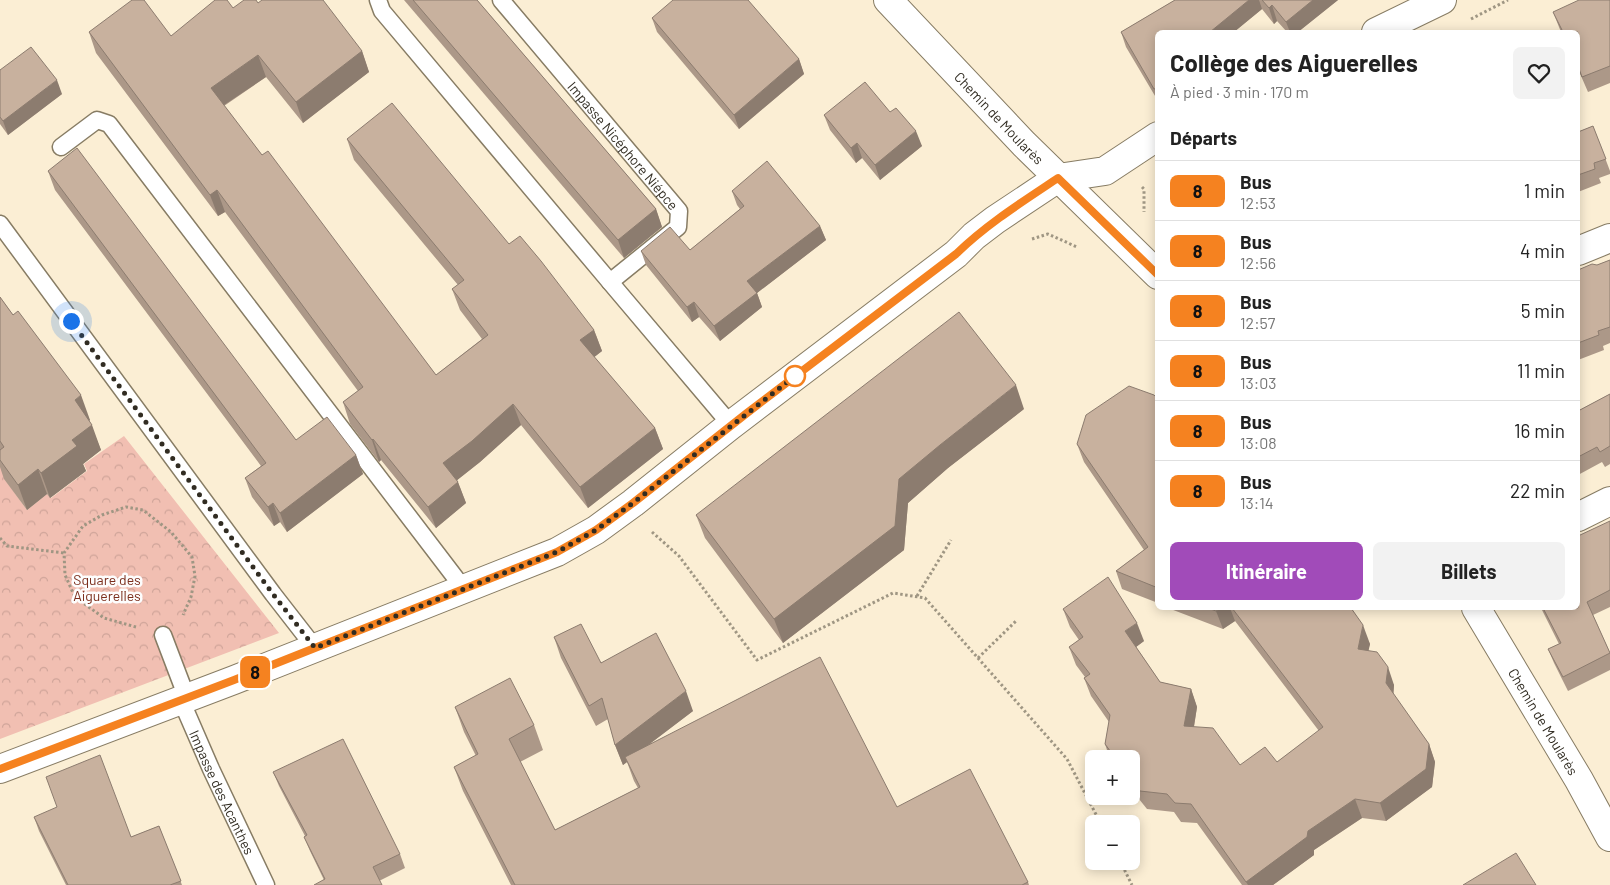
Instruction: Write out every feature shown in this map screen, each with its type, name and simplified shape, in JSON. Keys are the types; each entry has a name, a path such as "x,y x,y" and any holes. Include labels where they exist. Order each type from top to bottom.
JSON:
{"street":[{"name":"Chemin de Moularès","path":"888,0 1024,144 1155,272"},
{"path":"1380,30 1442,0"},
{"path":"0,769 315,648 557,552 596,530 624,509 956,254 994,220 1058,178 1105,171 1155,138"},
{"path":"1580,250 1610,238"},
{"path":"1580,516 1610,501"},
{"name":"Chemin de Moularès","path":"1477,610 1574,772 1610,837"}],"lane":[{"path":"378,0 382,11 731,425"},
{"name":"Impasse Nicéphore Niépce","path":"501,0 680,211 678,227 610,282"},
{"path":"61,147 97,120 110,124 464,589"},
{"path":"0,224 273,594 315,648"},
{"name":"Impasse des Acanthes","path":"163,635 184,699 211,769 266,885"}],"path":[{"path":"1468,20 1508,0"},
{"path":"126,507 143,510 171,532 192,557 195,576 191,597 173,637 163,635 104,618 76,598 65,575 64,553 83,526 102,515 126,507"},
{"path":"624,509 679,556 757,660 893,593 925,598 1067,759 1096,815"},
{"path":"0,538 7,546 64,553"},
{"path":"917,596 951,540"},
{"path":"978,658 1016,621"},
{"path":"1124,870 1132,885"}],"green space":[{"name":"Square des Aiguerelles","path":"124,436 279,633 0,739 0,456 4,478 27,510 47,494 51,498 87,471 84,464"}],"building":[{"path":"132,0 144,0 171,36 215,0 227,0 233,8 244,0 256,0 258,3 262,0 323,0 362,51 296,102 258,55 211,88 262,155 268,151 436,375 488,335 452,289 464,280 347,139 392,103 509,244 520,236 541,261 594,330 580,340 655,428 580,487 513,404 472,441 443,463 458,482 428,507 343,402 363,387 217,190 210,195 89,32"},
{"path":"413,0 477,0 656,209 618,240"},
{"path":"673,0 748,0 799,59 734,115 652,18"},
{"path":"1175,0 1249,0 1212,30 1155,30 1154,89 1121,32"},
{"path":"1262,0 1313,0 1286,22 1272,5 1269,8"},
{"path":"1579,0 1610,0 1610,66 1582,77 1580,72 1580,30 1562,30 1553,12"},
{"path":"31,47 57,80 3,121 0,117 0,70"},
{"path":"865,82 890,112 896,108 916,131 875,165 857,143 851,148 824,115"},
{"path":"1593,126 1606,159 1594,163 1595,169 1580,174 1580,131"},
{"path":"77,148 296,440 327,417 356,455 280,513 273,503 268,507 245,478 266,463 48,171"},
{"path":"767,161 820,226 747,281 757,293 714,326 694,302 687,307 641,251 670,227 690,250 744,206 732,191"},
{"path":"1610,260 1610,327 1598,331 1599,335 1580,342 1580,269 1592,264 1597,265"},
{"path":"0,297 13,315 18,311 81,395 75,400 92,425 72,440 77,446 41,473 38,469 18,485 0,460 0,450 4,447 0,441"},
{"path":"959,312 1016,385 899,479 895,526 774,619 696,515"},
{"path":"1129,386 1155,396 1155,587 1116,571 1148,547 1077,444 1086,415"},
{"path":"1610,394 1610,446 1600,452 1597,447 1580,456 1580,410"},
{"path":"1610,521 1610,590 1587,602 1610,653 1563,677 1548,649 1561,643 1544,610 1580,610 1580,535"},
{"path":"1108,577 1137,623 1125,631 1160,682 1191,689 1184,726 1213,728 1240,765 1265,747 1277,762 1323,727 1234,610 1352,610 1363,625 1358,649 1377,652 1388,667 1386,683 1429,744 1426,769 1380,803 1355,799 1308,831 1307,837 1246,882 1191,804 1175,803 1167,794 1140,791 1140,750 1109,750 1105,744 1110,715 1084,678 1090,674 1069,647 1083,637 1063,609"},
{"path":"581,624 601,663 656,633 686,691 615,745 602,698 589,706 554,637"},
{"path":"820,657 897,807 970,769 1028,882 1022,885 515,885 454,767 478,754 455,707 510,678 534,725 509,739 555,830 640,787 625,757"},
{"path":"343,739 400,854 373,867 382,885 314,885 325,879 304,837 307,835 273,772"},
{"path":"100,755 131,837 159,826 181,881 170,885 68,885 34,817 57,807 46,777"},
{"path":"1516,853 1536,885 1463,885"}],"bus line":[{"name":"8","path":"0,769 234,680 557,552 596,530 633,503 865,322 956,254 994,220 1058,178 1155,272"}],"route":[{"path":"71,321 315,648 557,552 596,530 795,376"}]}
